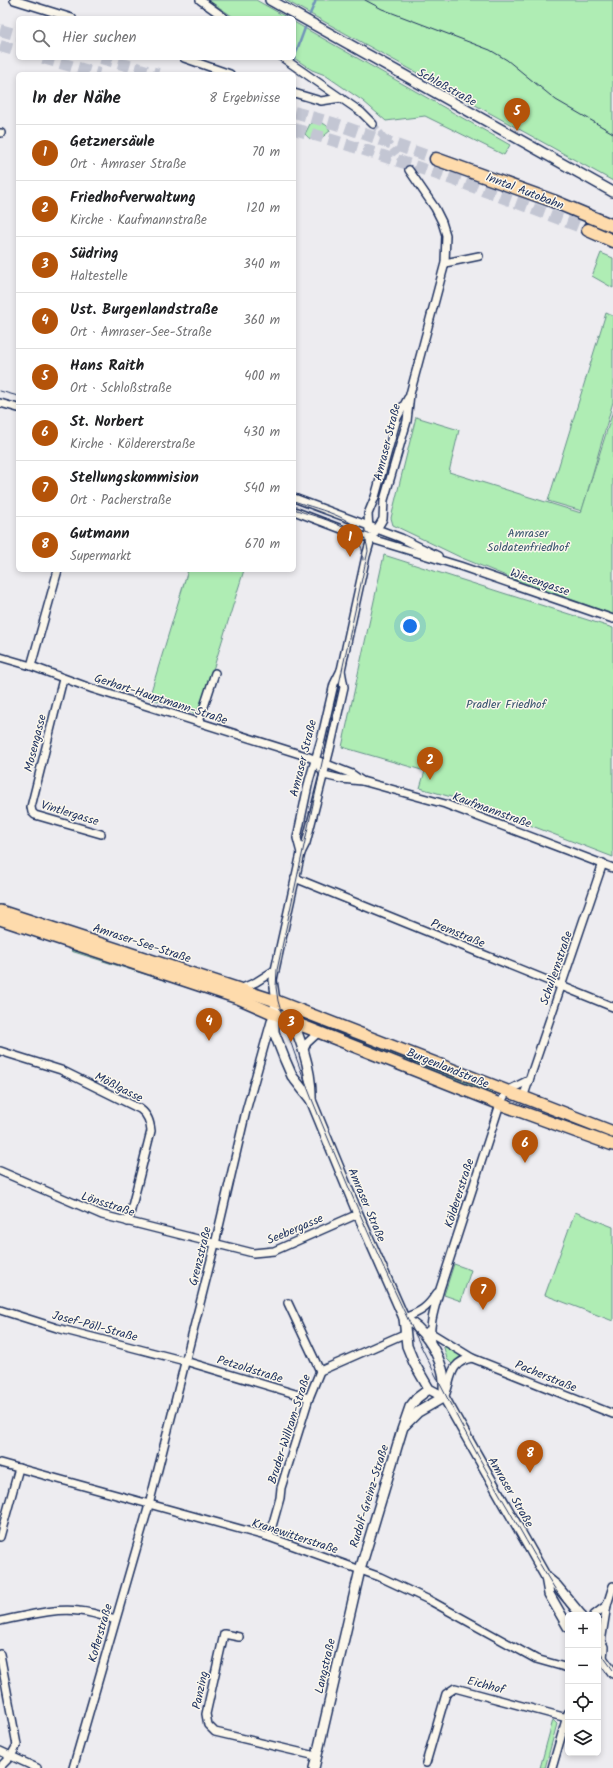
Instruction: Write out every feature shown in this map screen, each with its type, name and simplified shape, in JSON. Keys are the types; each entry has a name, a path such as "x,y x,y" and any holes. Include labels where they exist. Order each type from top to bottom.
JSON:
{"highway":[{"name":"Inntal Autobahn","path":"436,159 552,201 613,226"},
{"path":"588,230 613,241"}],"main road":[{"name":"Amraser-See-Straße","path":"0,911 281,1003"},
{"name":"Amraser-See-Straße","path":"0,920 218,990 274,1014"},
{"name":"Burgenlandstraße","path":"281,1003 613,1132"},
{"name":"Burgenlandstraße","path":"274,1014 500,1104 613,1145"}],"street":[{"path":"14,0 66,16"},
{"path":"200,0 222,16"},
{"name":"Schloßstraße","path":"270,0 613,192"},
{"path":"190,60 224,72"},
{"path":"285,60 342,98 361,112 373,124"},
{"path":"296,94 321,101 342,98"},
{"name":"Amraser Straße","path":"301,853 296,838 309,781 316,760 334,684 341,670 371,539 383,519 384,500 407,421 410,394 445,263 446,235 442,222 435,208 409,170"},
{"path":"445,263 479,256"},
{"name":"Amraser Straße","path":"371,539 368,526 368,514 375,497 397,418 410,394"},
{"path":"0,403 16,407"},
{"name":"Wiesengasse","path":"296,499 401,538 460,566"},
{"name":"Wiesengasse","path":"296,512 371,539 460,566 613,619"},
{"path":"31,666 57,572"},
{"name":"Gerhart-Hauptmann-Straße","path":"0,657 327,764"},
{"name":"Amraser Straße","path":"311,1100 310,1075 293,1022 281,1003 274,986 275,970 301,853 306,842 327,764 344,687 341,670"},
{"path":"199,722 214,673"},
{"name":"Mosengasse","path":"32,812 31,807 62,678"},
{"path":"316,760 324,775"},
{"name":"Kaufmannstraße","path":"327,764 352,774 362,781"},
{"name":"Kaufmannstraße","path":"324,775 341,779 362,781 435,801 474,814 613,868"},
{"name":"Vintlergasse","path":"32,812 35,815 101,834"},
{"name":"Schullernstraße","path":"523,1098 603,863"},
{"name":"Premstraße","path":"295,878 613,1007"},
{"path":"239,989 256,982 275,970"},
{"name":"Amraser Straße","path":"274,986 281,1003"},
{"name":"Amraser Straße","path":"281,1003 274,1014 274,1032 292,1076 311,1100 358,1214 404,1318 404,1334 407,1346 414,1363 429,1389"},
{"name":"Grenzstraße","path":"149,1505 215,1244 252,1089 274,1014"},
{"path":"303,1051 307,1043 319,1032"},
{"name":"Mößlgasse","path":"0,1051 61,1070 140,1109 146,1114 150,1121 150,1136 128,1222"},
{"path":"507,1091 530,1080"},
{"name":"Köldererstraße","path":"432,1346 430,1332 431,1319 500,1104 507,1091"},
{"name":"Lönsstraße","path":"0,1171 78,1206 128,1222 215,1244"},
{"name":"Seebergasse","path":"215,1244 252,1253 267,1253 358,1214"},
{"name":"Köldererstraße","path":"404,1318 426,1308 440,1289"},
{"path":"288,1303 320,1371"},
{"name":"Josef-Pöll-Straße","path":"0,1310 57,1328 185,1361"},
{"name":"Amraser Straße","path":"404,1318 414,1324 432,1346 442,1369 444,1397 546,1577 549,1594 565,1622"},
{"name":"Pacherstraße","path":"414,1324 472,1358 613,1414"},
{"name":"Bruder-Willram-Straße","path":"269,1537 280,1498 281,1488 309,1398 320,1371 404,1334"},
{"path":"429,1389 444,1397 456,1365 463,1360 472,1358"},
{"name":"Petzoldstraße","path":"185,1361 309,1398"},
{"name":"Rudolf-Greinz-Straße","path":"360,1570 410,1407 417,1398 429,1389"},
{"name":"Rudolf-Greinz-Straße","path":"402,1429 418,1412 444,1397"},
{"name":"Kranewitterstraße","path":"0,1463 269,1537 380,1577 429,1600 536,1659 565,1667"},
{"path":"0,1537 19,1468"},
{"name":"Koflerstraße","path":"73,1768 149,1505"},
{"name":"Langstraße","path":"314,1768 360,1570"},
{"name":"Amraser Straße","path":"546,1577 557,1586 580,1612"},
{"path":"601,1631 613,1586"},
{"path":"598,1612 607,1605"},
{"path":"0,1621 70,1610 88,1612 115,1620"},
{"name":"Panzing","path":"239,1637 224,1634 206,1714 208,1726 215,1732 316,1756"},
{"path":"0,1654 17,1745 12,1756 0,1767"},
{"path":"601,1660 613,1673"},
{"name":"Eichhof","path":"426,1762 446,1694 455,1688 565,1716"},
{"path":"552,1768 566,1720"},
{"path":"0,1753 12,1756 37,1768"}],"green space":[{"path":"208,0 256,0 284,16 232,16"},
{"path":"285,0 613,0 613,181"},
{"path":"296,23 510,145 504,155 425,116 386,121 363,101 325,75 312,70 296,59"},
{"path":"315,122 326,125 330,131 318,140 312,140 305,134 310,124"},
{"path":"601,253 613,258 613,288 592,276"},
{"path":"606,313 613,316 613,402 582,511 548,501"},
{"name":"Amraser Soldatenfriedhof","path":"613,411 613,614 516,580 462,558 393,525 391,518 416,417 459,430 449,472 581,513"},
{"name":"Pradler Friedhof","path":"384,555 613,628 613,857 472,803 420,788 425,771 342,747"},
{"path":"187,572 243,572 199,715 149,698"},
{"path":"74,949 224,999 71,951"},
{"path":"312,1022 492,1091 491,1094 311,1024"},
{"path":"575,1212 613,1227 613,1321 545,1295"},
{"path":"454,1264 471,1270 461,1301 444,1295"},
{"path":"443,1344 462,1355 452,1364 447,1359"},
{"path":"553,1720 557,1724 545,1768 540,1768"}],"waterway":[{"path":"310,14 316,0"},
{"path":"296,53 305,28"}],"tunnel":[{"path":"0,30 16,34"},
{"path":"0,46 16,50"},
{"path":"50,60 92,72"},
{"path":"108,60 151,72"},
{"path":"296,113 336,124 436,159"},
{"path":"373,124 409,170"},
{"path":"296,130 368,151 442,176 588,230"}],"tram line":[{"path":"365,0 382,9 490,50 507,60 556,100 613,133"},
{"path":"0,391 16,395"},
{"path":"296,502 328,512 350,523 359,530 365,540 368,551 277,970 276,987 278,1001 293,1050 312,1098 351,1193 403,1309 479,1458 544,1571 571,1612"},
{"path":"296,510 328,520 349,531 357,539 362,548 363,560"},
{"path":"601,1653 613,1670"}],"place":[{"name":"Hans Raith","path":"517,131"},
{"name":"Getznersäule","path":"350,557"},
{"name":"Friedhofverwaltung","path":"430,780"},
{"name":"Ust. Burgenlandstraße","path":"209,1041"},
{"name":"Südring","path":"291,1042"},
{"name":"St. Norbert","path":"525,1163"},
{"name":"Stellungskommision","path":"483,1310"},
{"name":"Gutmann","path":"530,1473"}]}
